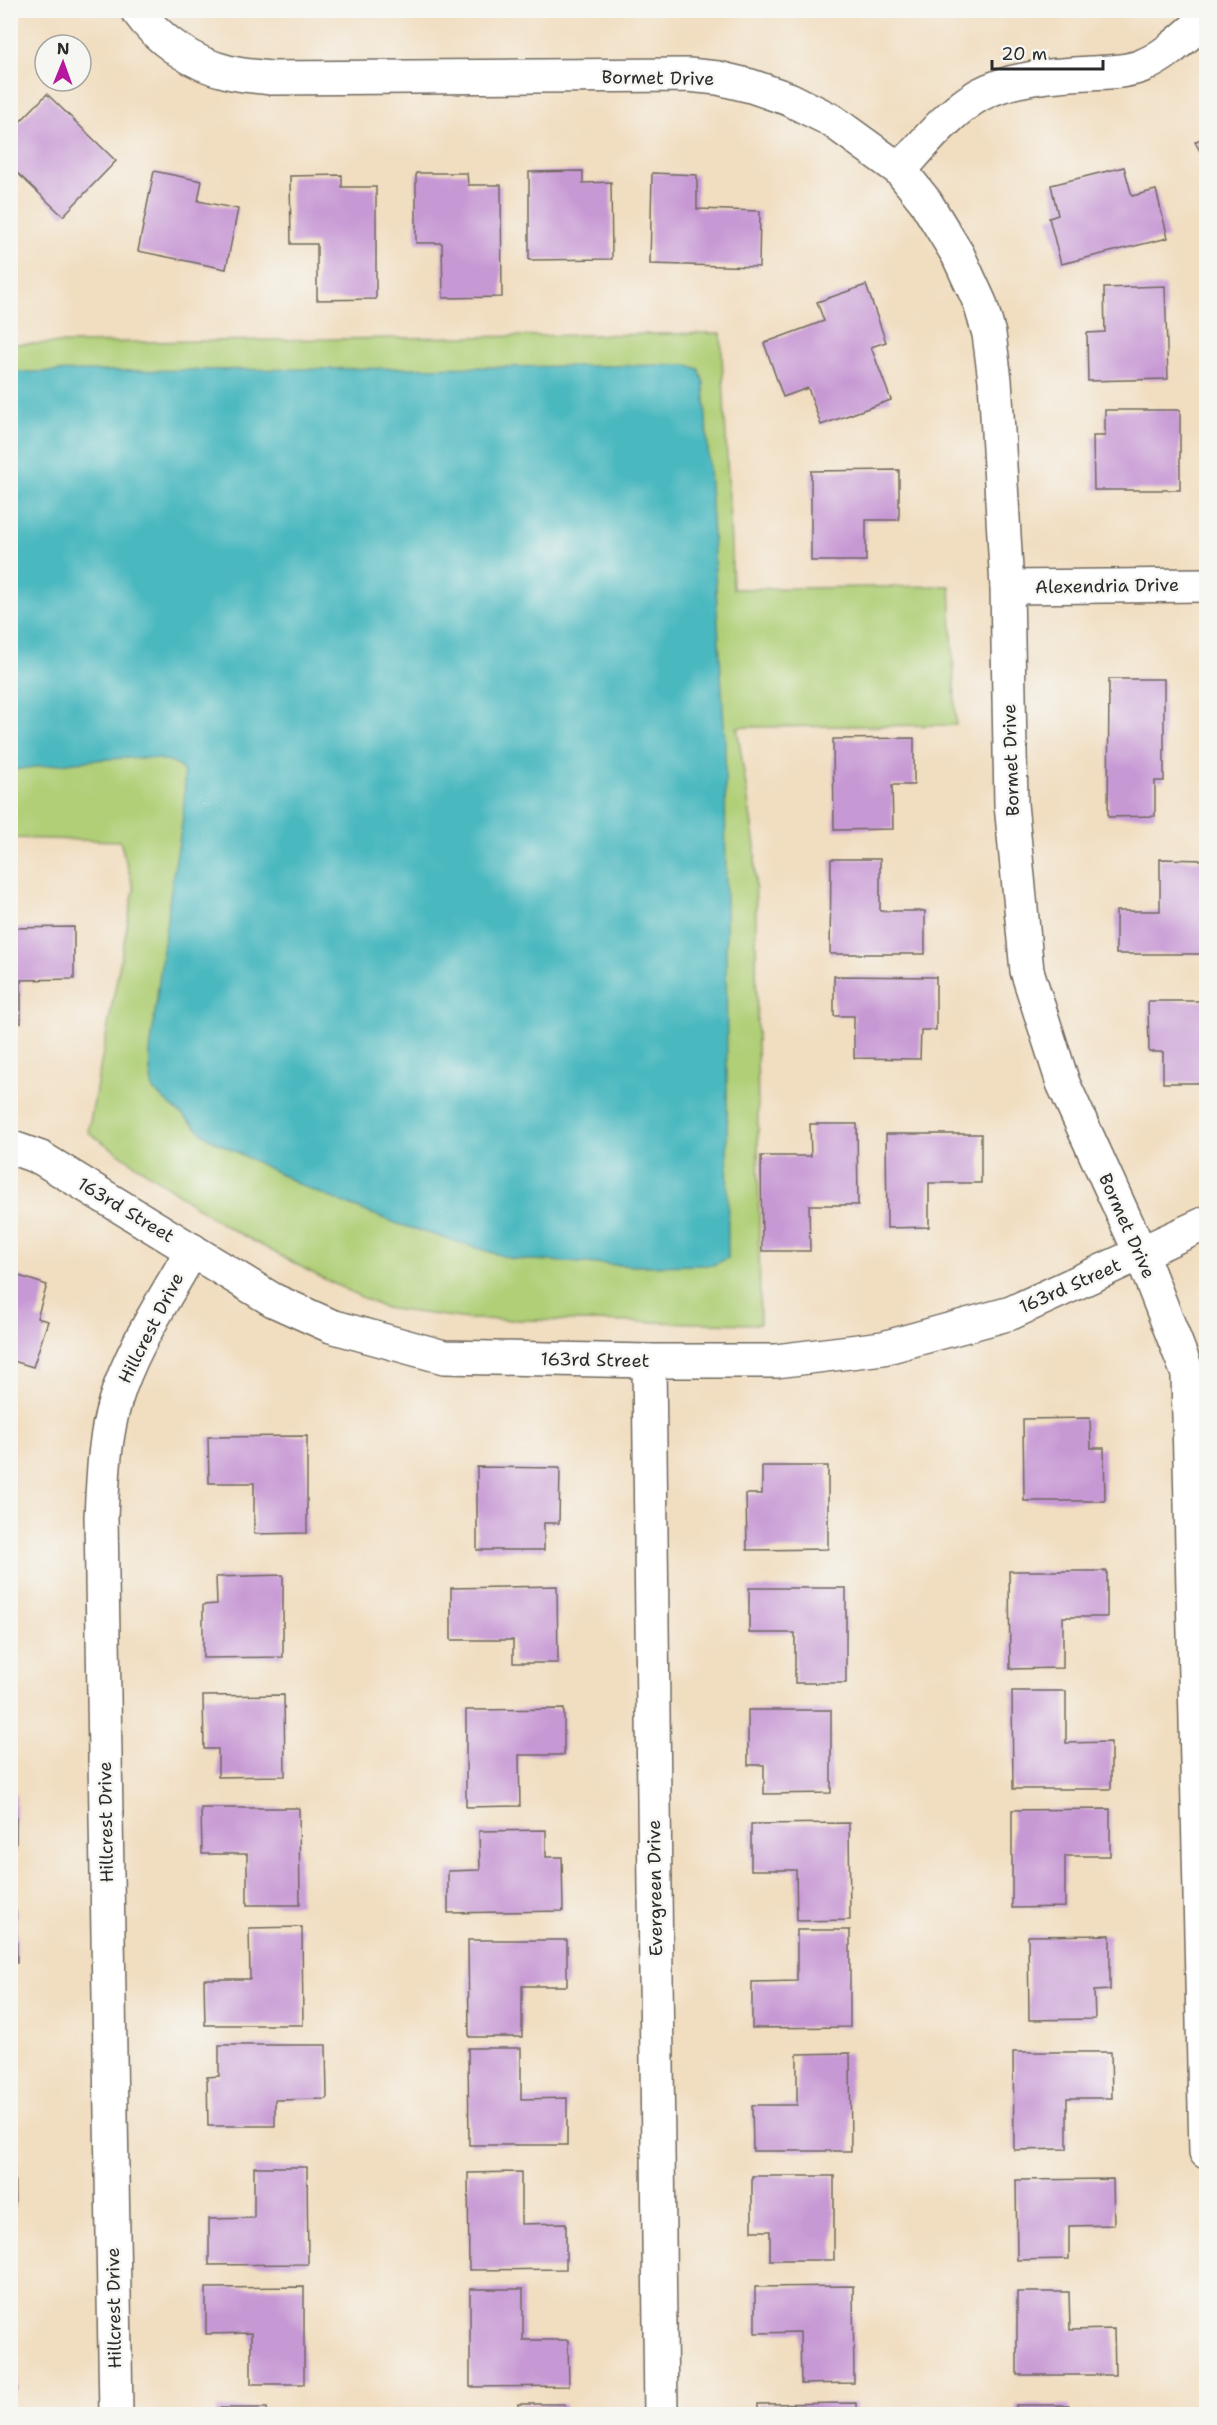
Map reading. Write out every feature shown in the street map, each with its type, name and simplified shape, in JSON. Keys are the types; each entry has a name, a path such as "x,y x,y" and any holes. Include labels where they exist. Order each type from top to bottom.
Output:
{"street":[{"name":"Bormet Drive","path":"137,10 166,41 196,61 228,72 270,78 688,75 718,78 751,86 789,99 831,120 900,170 925,201 958,255 980,303 988,334 995,380 1007,587 1011,804 1027,971 1063,1083 1141,1254 1188,1374 1206,2152"},
{"path":"900,170 946,120 980,95 1014,82 1049,76 1113,72 1145,65 1175,45 1206,19"},
{"name":"Alexendria Drive","path":"1007,587 1206,585"},
{"name":"163rd Street","path":"10,1147 40,1158 273,1300 331,1326 444,1357 776,1361 883,1348 1011,1312 1206,1224"},
{"name":"Hillcrest Drive","path":"116,2415 102,1496 105,1453 114,1404 126,1372 192,1250"},
{"name":"Evergreen Drive","path":"649,1361 661,2415"}],"green space":[{"path":"721,333 733,589 950,586 956,725 737,727 755,846 760,1324 468,1319 384,1308 320,1277 222,1224 88,1132 134,889 120,841 11,838 11,344"}],"water":[{"path":"688,365 699,369 704,383 725,742 728,1258 713,1265 635,1266 513,1259 398,1224 311,1190 209,1138 153,1090 150,1052 183,814 184,772 174,763 142,758 95,760 11,770 11,372"}],"building":[{"path":"47,94 116,161 63,216 10,166 10,132"},
{"path":"1206,135 1206,162 1195,142"},
{"path":"1124,167 1132,196 1156,190 1168,238 1061,264 1049,218 1058,215 1051,185"},
{"path":"154,171 202,181 198,201 238,209 226,269 138,251"},
{"path":"583,171 583,183 611,182 612,259 529,260 529,172"},
{"path":"416,173 467,173 468,185 501,185 502,297 443,298 442,243 416,243"},
{"path":"652,173 697,175 697,209 760,211 759,267 650,264"},
{"path":"342,175 342,187 376,187 376,299 317,300 317,244 291,244 290,176"},
{"path":"866,285 886,342 871,347 891,400 821,425 808,388 783,397 764,343 824,321 817,302"},
{"path":"1165,286 1168,379 1088,381 1087,333 1105,332 1104,288"},
{"path":"1105,410 1180,410 1180,490 1094,490 1093,436 1105,436"},
{"path":"899,470 899,520 866,520 866,561 811,561 811,471"},
{"path":"1109,679 1164,679 1164,781 1155,781 1155,816 1108,817"},
{"path":"914,738 914,785 892,785 893,829 834,830 833,739"},
{"path":"831,859 880,859 880,911 925,911 925,954 830,954"},
{"path":"1160,859 1206,860 1206,954 1116,954 1116,911 1160,911"},
{"path":"74,927 74,979 21,980 21,1023 10,1023 10,928"},
{"path":"834,976 936,977 936,1030 921,1030 920,1059 854,1058 854,1016 834,1016"},
{"path":"1148,1001 1206,1001 1206,1083 1163,1083 1163,1052 1149,1052"},
{"path":"810,1124 857,1124 858,1205 809,1205 810,1251 762,1251 761,1156 811,1156"},
{"path":"886,1134 981,1134 981,1183 929,1183 929,1227 887,1228"},
{"path":"10,1273 47,1285 37,1318 48,1321 33,1367 10,1360"},
{"path":"1090,1418 1091,1448 1104,1448 1105,1501 1024,1501 1023,1419"},
{"path":"307,1436 307,1533 254,1534 254,1483 209,1483 208,1437"},
{"path":"10,1443 13,1443 13,1491 10,1491"},
{"path":"762,1466 828,1466 828,1549 747,1550 746,1494 762,1494"},
{"path":"477,1467 560,1468 559,1523 544,1523 544,1550 477,1550"},
{"path":"1009,1571 1107,1571 1107,1617 1063,1617 1063,1668 1010,1669"},
{"path":"283,1575 283,1657 203,1658 203,1605 217,1604 216,1577"},
{"path":"557,1586 558,1663 513,1663 513,1640 451,1640 451,1588"},
{"path":"749,1588 846,1588 846,1683 795,1683 795,1633 749,1633"},
{"path":"1012,1691 1066,1691 1066,1743 1111,1742 1111,1789 1013,1789"},
{"path":"284,1695 285,1776 218,1777 218,1749 204,1749 203,1696"},
{"path":"564,1709 564,1755 519,1755 520,1806 466,1807 466,1710"},
{"path":"748,1710 831,1710 831,1793 764,1794 764,1765 748,1765"},
{"path":"10,1793 16,1793 16,1846 10,1846"},
{"path":"201,1808 299,1808 300,1905 247,1905 247,1854 202,1854"},
{"path":"1110,1809 1110,1856 1065,1856 1065,1907 1012,1908 1012,1810"},
{"path":"849,1823 850,1920 797,1921 796,1870 751,1870 751,1824"},
{"path":"546,1830 546,1857 562,1857 563,1911 448,1913 448,1871 480,1870 479,1831"},
{"path":"10,1910 16,1910 17,1963 10,1963"},
{"path":"302,1927 303,2025 205,2025 204,1979 250,1979 249,1928"},
{"path":"797,1930 850,1930 850,2027 752,2028 752,1982 797,1981"},
{"path":"1110,1935 1110,1990 1094,1991 1095,2019 1029,2020 1028,1936"},
{"path":"468,1940 567,1940 567,1986 522,1986 522,2037 469,2037"},
{"path":"10,2044 13,2044 13,2087 10,2087"},
{"path":"219,2045 326,2045 327,2099 275,2100 275,2126 208,2126 207,2077 219,2076"},
{"path":"468,2048 521,2048 521,2099 567,2098 567,2145 469,2145"},
{"path":"1013,2052 1111,2052 1112,2098 1067,2098 1067,2149 1014,2150"},
{"path":"850,2053 851,2151 753,2151 752,2105 797,2105 797,2054"},
{"path":"10,2146 14,2146 15,2207 10,2207"},
{"path":"254,2167 307,2167 308,2264 209,2265 209,2219 254,2218"},
{"path":"521,2172 521,2224 566,2223 566,2269 469,2270 468,2173"},
{"path":"752,2176 834,2176 834,2260 770,2260 770,2231 752,2231"},
{"path":"1113,2179 1114,2225 1069,2226 1069,2259 1017,2260 1016,2180"},
{"path":"10,2282 14,2282 15,2324 10,2324"},
{"path":"853,2286 854,2383 801,2384 800,2332 755,2333 755,2287"},
{"path":"304,2287 304,2384 251,2384 251,2333 206,2334 206,2288"},
{"path":"470,2289 523,2289 523,2340 568,2340 569,2386 470,2387"},
{"path":"1017,2292 1069,2292 1070,2330 1114,2329 1115,2375 1017,2375"},
{"path":"10,2349 17,2349 17,2391 10,2391"},
{"path":"856,2403 856,2414 758,2414 758,2404"},
{"path":"518,2404 565,2404 565,2414 518,2414"},
{"path":"1016,2405 1069,2405 1069,2414 1016,2414"},
{"path":"217,2408 267,2408 267,2414 217,2414"}]}
